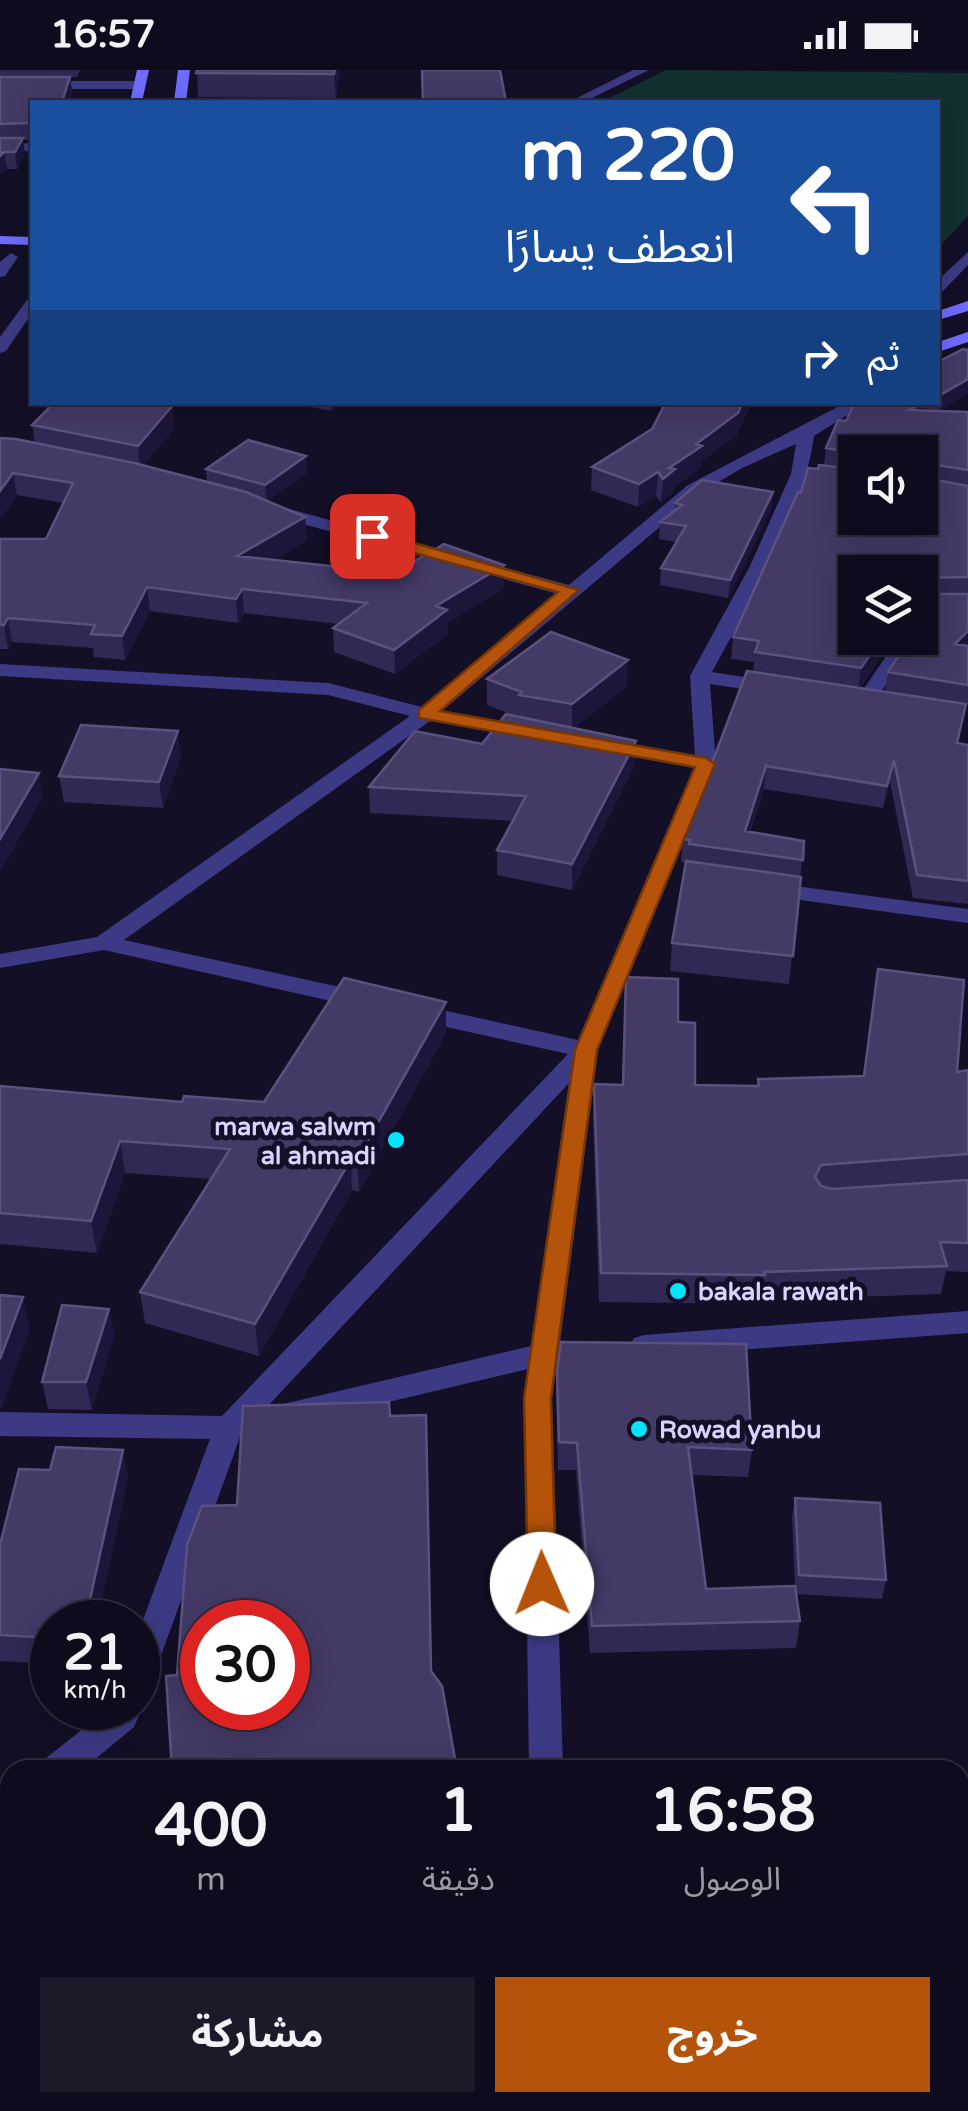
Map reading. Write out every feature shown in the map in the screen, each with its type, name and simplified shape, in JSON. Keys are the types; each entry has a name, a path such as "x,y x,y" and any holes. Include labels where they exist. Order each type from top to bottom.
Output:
{"main road":[{"path":"136,100 143,70"},
{"path":"180,100 184,70"},
{"path":"0,240 30,239"},
{"path":"6,257 30,240"},
{"path":"940,315 968,306"},
{"path":"940,347 968,338"}],"street":[{"path":"580,100 644,70"},
{"path":"0,85 140,85"},
{"path":"0,148 30,147"},
{"path":"940,286 968,256"},
{"path":"0,273 6,257"},
{"path":"0,348 30,306"},
{"path":"104,943 426,714 694,488 736,464 864,406"},
{"path":"546,1760 538,1398 586,1050 666,875 706,764 700,676 809,476 806,434"},
{"path":"248,504 570,590"},
{"path":"865,702 895,655"},
{"path":"0,670 328,689 426,714 706,764"},
{"path":"700,676 792,690"},
{"path":"750,886 964,922"},
{"path":"0,961 104,943 586,1050"},
{"path":"160,1617 230,1428 586,1050"},
{"path":"620,1348 968,1322"},
{"path":"0,1424 230,1428 542,1353 581,1350"},
{"path":"68,1760 106,1730"}],"green space":[{"path":"666,70 968,73 968,216 940,246 940,100 605,100"}],"building":[{"path":"335,70 334,74 196,73"},
{"path":"422,70 500,70 506,100 423,100"},
{"path":"0,77 70,77 63,100 30,100 30,123 0,124"},
{"path":"0,138 23,138 15,152 0,156"},
{"path":"968,350 968,379 940,394 940,361"},
{"path":"50,405 173,405 138,446 32,425"},
{"path":"664,405 742,405 738,413 696,444 702,446 669,468 675,469 663,479 658,472 639,484 592,467 652,429"},
{"path":"854,405 917,405 909,410 968,412 968,470 938,465 938,435 838,435 838,450 826,448 838,420 846,421"},
{"path":"0,438 134,463 246,492 305,517 237,556 394,573 444,544 504,565 436,606 447,610 394,650 333,628 367,603 242,589 236,599 147,587 122,636 91,634 95,625 8,618 0,625 0,539 46,539 73,483 13,473 0,491"},
{"path":"248,440 306,456 265,485 206,469"},
{"path":"819,465 838,467 838,535 938,535 938,480 968,486 968,577 938,578 938,555 838,555 838,655 870,655 861,668 755,652 759,641 733,637 798,492 801,493 808,468 818,469"},
{"path":"702,480 773,492 730,580 661,568 686,526 660,522 682,505 675,503"},
{"path":"938,594 968,594 968,631 955,644 968,646 968,685 888,672 899,655 938,655"},
{"path":"551,632 628,660 572,704 519,695 522,692 487,679"},
{"path":"747,671 966,704 957,743 968,745 968,881 917,875 894,760 887,786 766,766 745,831 804,841 803,860 689,844 690,840 683,839"},
{"path":"506,714 636,741 572,864 497,850 526,796 369,787 415,731 482,744"},
{"path":"81,725 178,731 159,782 59,776"},
{"path":"0,769 39,773 0,839"},
{"path":"686,861 801,877 793,956 672,943"},
{"path":"878,969 964,980 957,1072 968,1070 968,1154 821,1165 815,1177 821,1186 832,1189 968,1180 968,1243 940,1242 947,1266 764,1272 765,1275 601,1273 594,1088 595,1084 623,1085 626,977 678,979 678,1022 695,1023 695,1085 759,1086 758,1079 864,1076"},
{"path":"344,978 446,1002 357,1160 351,1159 255,1324 140,1292 230,1149 120,1141 91,1221 0,1213 0,1086 182,1102 184,1096 264,1102"},
{"path":"0,1295 23,1297 0,1359"},
{"path":"62,1305 109,1309 86,1382 42,1382"},
{"path":"561,1342 746,1344 752,1450 688,1447 706,1589 795,1586 800,1621 592,1626 577,1443 559,1442 557,1371"},
{"path":"389,1402 390,1416 426,1415 431,1671 442,1686 455,1760 171,1760 166,1676 177,1675 180,1636 180,1730 310,1730 310,1600 183,1600 187,1545 202,1506 237,1505 243,1406"},
{"path":"56,1447 123,1450 90,1600 30,1600 30,1637 0,1635 0,1545 19,1469 50,1470"},
{"path":"795,1498 880,1503 886,1580 799,1575"}],"place":[{"name":"marwa salwm al ahmadi","path":"396,1140"},
{"name":"bakala rawath","path":"678,1291"},
{"name":"Rowad yanbu","path":"639,1429"}],"route":[{"path":"372,536 570,590 426,714 706,764 649,892 586,1050 538,1398 542,1584"}]}
